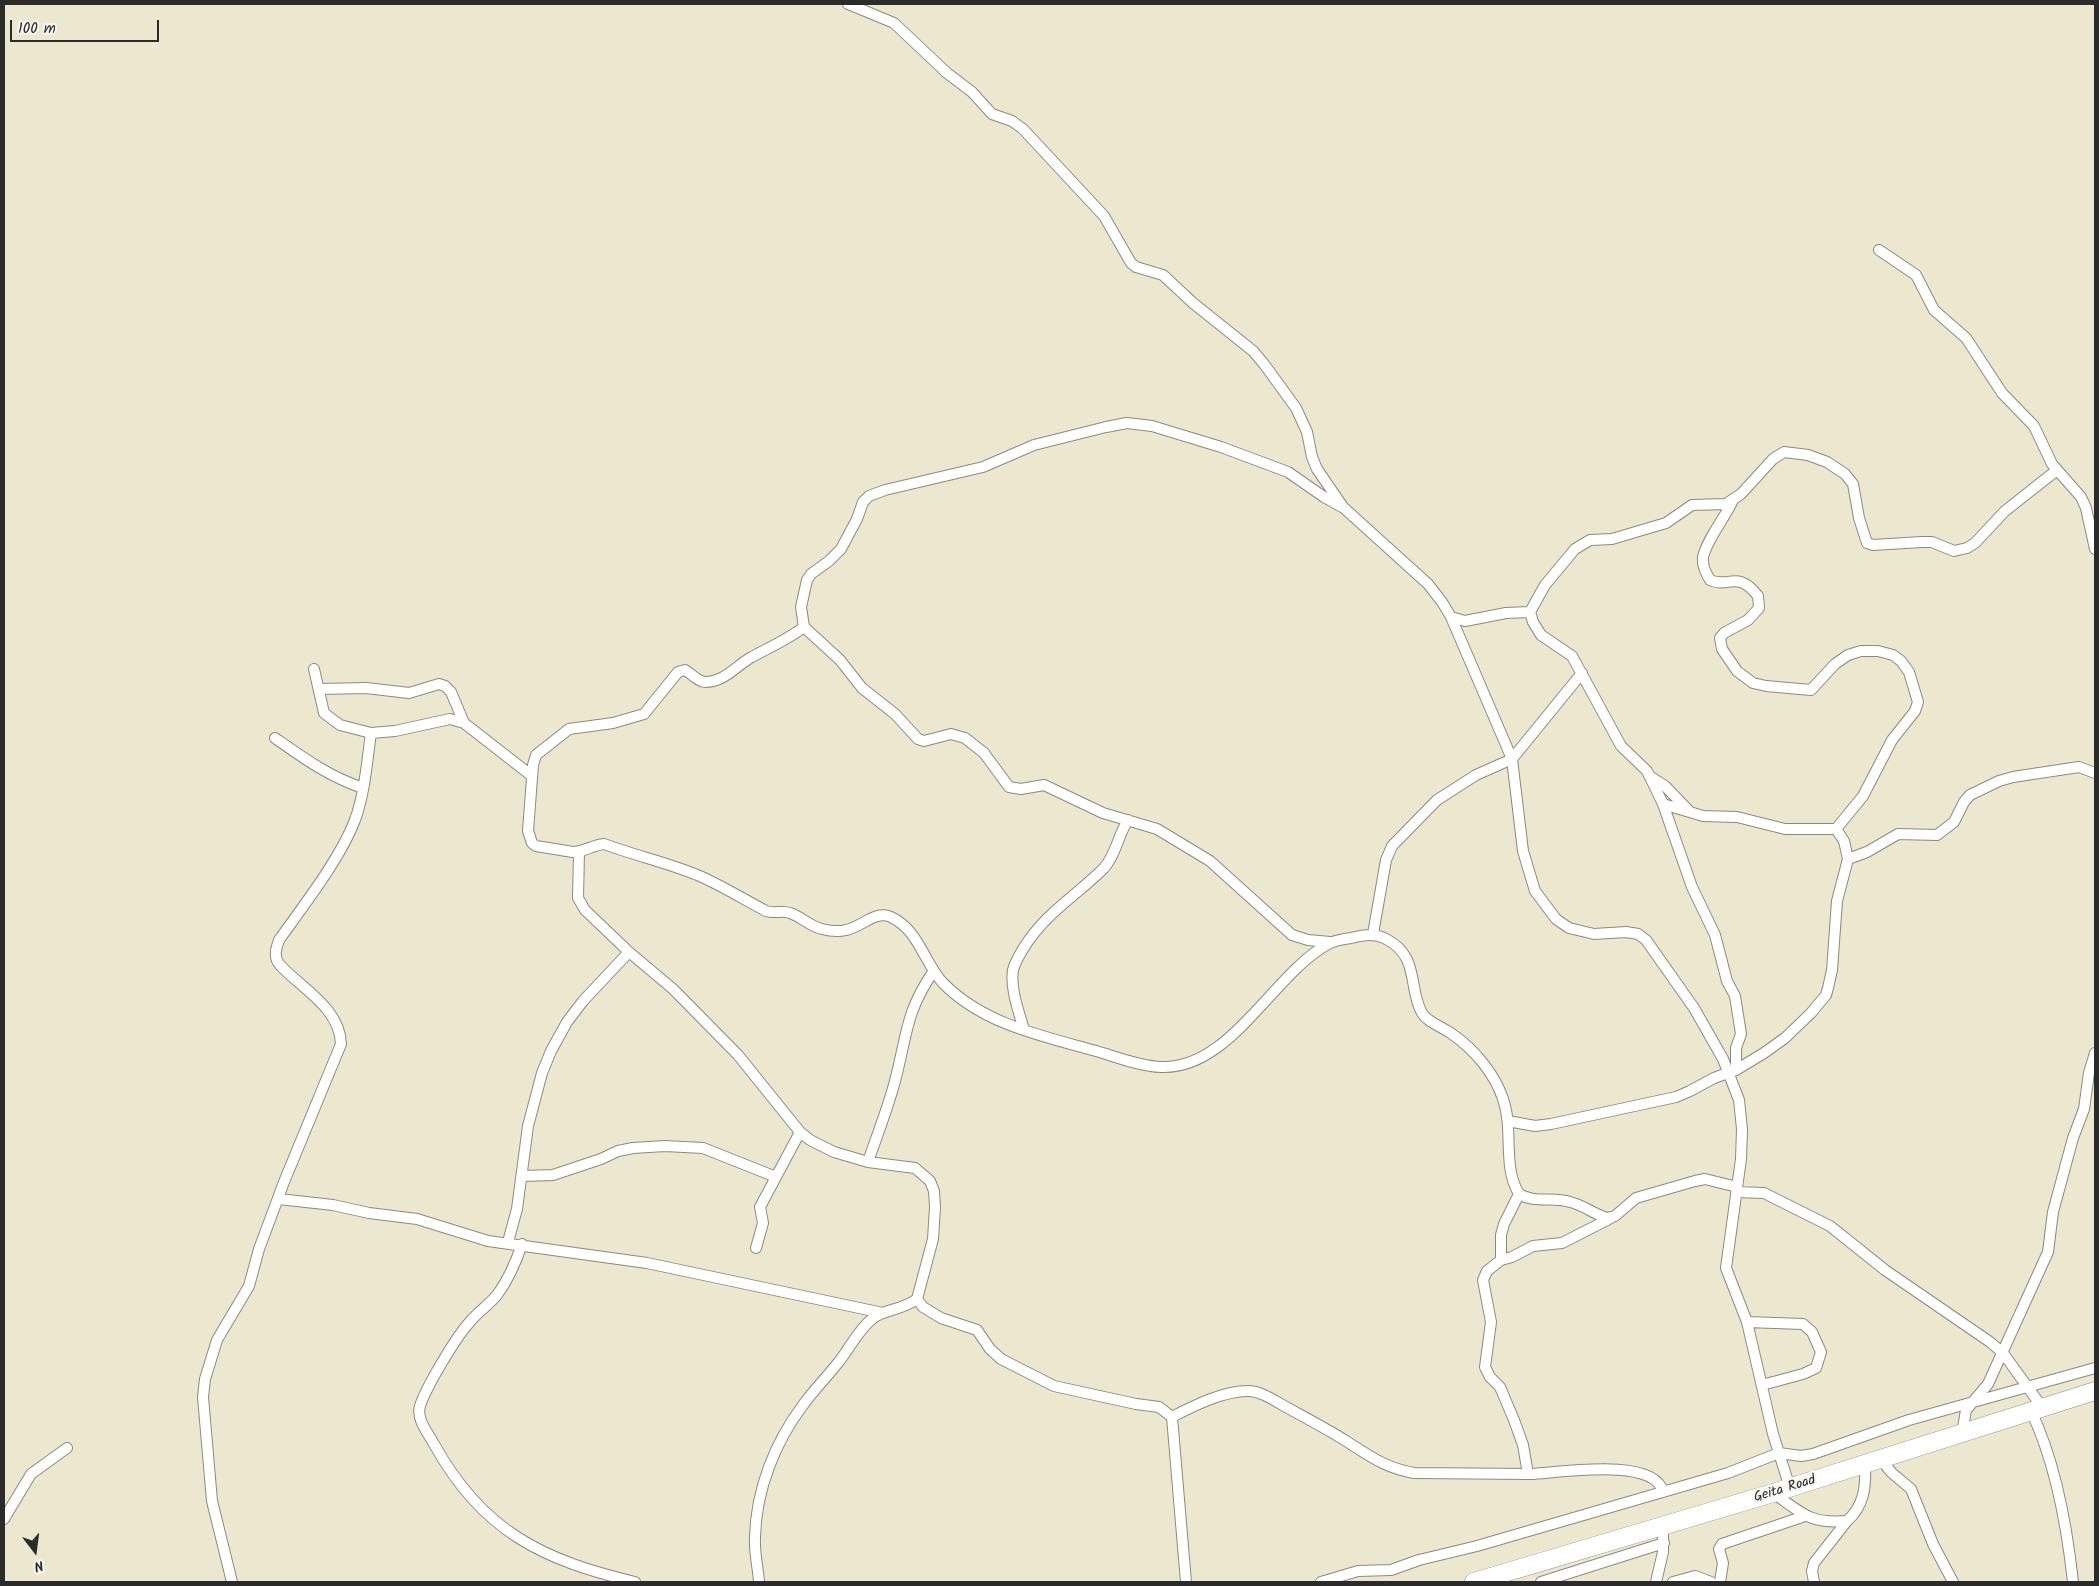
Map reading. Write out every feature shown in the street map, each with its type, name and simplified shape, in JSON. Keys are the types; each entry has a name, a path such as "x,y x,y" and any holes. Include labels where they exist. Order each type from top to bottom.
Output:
{"highway":[{"name":"Geita Road","path":"1474,1582 1664,1535 1790,1488 2095,1391"}],"street":[{"path":"848,4 894,23 947,73 972,92 992,114 1012,121 1023,129 1104,216 1131,263 1136,267 1163,275 1193,303 1253,351 1296,408 1307,432 1312,457 1317,469 1344,508"},
{"path":"1878,250 1916,276 1934,310 1966,338 2002,393 2034,426 2056,470 2081,497 2086,508 2095,549"},
{"path":"1611,1218 1603,1217 1571,1202 1562,1200 1534,1200 1519,1194 1510,1176 1508,1121 1504,1101 1495,1079 1458,1038 1427,1019 1418,1004 1414,977 1401,951 1390,941 1373,934 1330,942 1292,936 1210,861 1157,829 1103,813 1044,785 1022,789 1009,787 984,753 965,738 951,734 924,741 918,739 895,714 862,688 840,660 804,627 801,608 807,580 811,574 829,561 841,549 864,502 869,496 893,488 983,467 1034,445 1106,427 1127,423 1152,426 1221,447 1288,472 1344,508 1428,584 1442,602 1451,618 1512,759 1523,851 1535,891 1545,907 1556,919 1570,928 1594,934 1626,932 1638,934 1646,940 1694,1008 1733,1071 1742,1112 1741,1159 1726,1268 1747,1322 1779,1453 1790,1488"},
{"path":"1836,829 1863,796 1892,740 1915,711 1918,702 1915,689 1901,661 1893,655 1878,651 1861,651 1848,655 1835,664 1816,687 1805,691 1754,683 1737,671 1722,649 1720,638 1724,633 1748,620 1759,608 1758,596 1747,584 1741,582 1710,580 1703,565 1703,557 1733,500 1773,459 1784,452 1808,455 1833,466 1845,474 1853,484 1859,518 1867,543 1932,542 1954,551 1961,551 1975,543 2005,510 2056,470"},
{"path":"1691,812 1664,786 1650,776 1621,746 1572,656 1541,635 1533,622 1530,612 1545,585 1563,561 1575,549 1590,540 1612,539 1659,526 1672,520 1692,505 1720,505 1733,500"},
{"path":"1451,618 1465,621 1506,613 1530,612"},
{"path":"804,627 785,641 753,656 725,676 716,680 701,681 685,670 678,672 672,677 650,708 639,717 563,732 536,755 532,776 528,831 532,843 558,850 579,852 594,845 604,844 701,877 768,912 788,912 811,926 820,929 846,930 876,916 884,915 891,918 915,937 933,972 968,1005 1024,1030 1127,1060 1159,1067 1185,1062 1221,1046 1300,965 1330,942"},
{"path":"314,669 324,713 331,720 355,730 371,733 395,731 450,719 464,723 532,776"},
{"path":"1373,934 1386,860 1392,846 1437,800 1468,780 1512,759 1582,673"},
{"path":"318,688 366,688 409,693 439,684 451,692 464,723"},
{"path":"232,1582 212,1501 203,1397 205,1379 217,1340 249,1286 259,1249 284,1182 341,1044 341,1038 334,1020 326,1008 276,961 275,953 280,940 331,862 355,820 363,788 371,733"},
{"path":"275,738 320,770 363,788"},
{"path":"1848,859 1867,852 1898,834 1937,836 1954,822 1964,802 1970,795 1999,781 2080,767 2095,772"},
{"path":"1650,776 1664,804 1692,887 1715,935 1727,981 1735,996 1741,1034 1736,1048 1733,1071"},
{"path":"1664,804 1712,817 1737,817 1785,829 1836,829"},
{"path":"1024,1030 1013,985 1013,970 1016,961 1038,929 1057,907 1104,867 1111,858 1120,831 1128,820"},
{"path":"1508,1121 1535,1126 1551,1124 1676,1097 1714,1078 1733,1071 1785,1038 1826,995 1832,970 1837,901 1848,859 1844,841 1836,829"},
{"path":"279,1199 333,1205 369,1213 417,1218 488,1241 508,1242 647,1263 883,1312 902,1309 917,1300 933,1239 934,1191 930,1181 915,1168 868,1162 834,1152 810,1140 800,1132 738,1055 672,989 629,952 586,910 578,898 579,852"},
{"path":"508,1242 522,1176 528,1126 542,1074 551,1051 567,1022 583,1001 629,952"},
{"path":"868,1162 895,1083 908,1017 933,972"},
{"path":"1962,1434 1964,1419 1970,1404 1983,1392 2003,1353 2048,1252 2053,1212 2073,1138 2084,1109 2089,1073 2095,1053"},
{"path":"756,1248 763,1228 760,1207 800,1132"},
{"path":"522,1176 553,1175 601,1160 618,1151 665,1146 703,1148 776,1177"},
{"path":"1528,1474 1523,1445 1514,1420 1500,1387 1490,1377 1485,1367 1491,1322 1483,1280 1487,1271 1501,1260 1512,1257 1533,1246 1562,1243 1611,1218 1636,1198 1705,1180 1736,1190 1764,1193 1830,1226 1885,1270 1973,1330 2003,1353 2026,1386 2036,1409 2062,1509 2073,1582"},
{"path":"1501,1260 1502,1229 1519,1194"},
{"path":"522,1244 512,1271 497,1294 459,1336 420,1405 421,1420 457,1482 491,1517 524,1543 584,1570 635,1582"},
{"path":"917,1300 923,1307 941,1318 977,1330 990,1349 1001,1358 1054,1386 1136,1404 1159,1407 1172,1417 1186,1582"},
{"path":"759,1582 754,1535 760,1499 769,1468 801,1408 836,1366 865,1325 883,1312"},
{"path":"1747,1322 1803,1324 1812,1332 1821,1352 1816,1368 1803,1374 1762,1385"},
{"path":"1321,1582 1358,1571 1391,1570 1742,1469 1779,1453 1801,1456 1813,1454 1909,1420 2095,1368"},
{"path":"1172,1417 1219,1398 1250,1391 1282,1405 1347,1441 1380,1464 1398,1471 1414,1473 1528,1474 1602,1469 1634,1472 1658,1481 1663,1492"},
{"path":"4,1519 31,1474 67,1448"},
{"path":"1814,1582 1812,1571 1814,1563 1847,1521 1854,1515 1863,1496 1873,1462 1892,1473 1911,1489 1933,1544 1953,1582"},
{"path":"1773,1494 1804,1516 1825,1521 1847,1521"},
{"path":"1720,1582 1724,1564 1720,1546 1737,1537 1752,1535 1804,1516"},
{"path":"1541,1582 1664,1535"},
{"path":"1656,1582 1664,1535"},
{"path":"1673,1582 1695,1576 1711,1582"}]}
